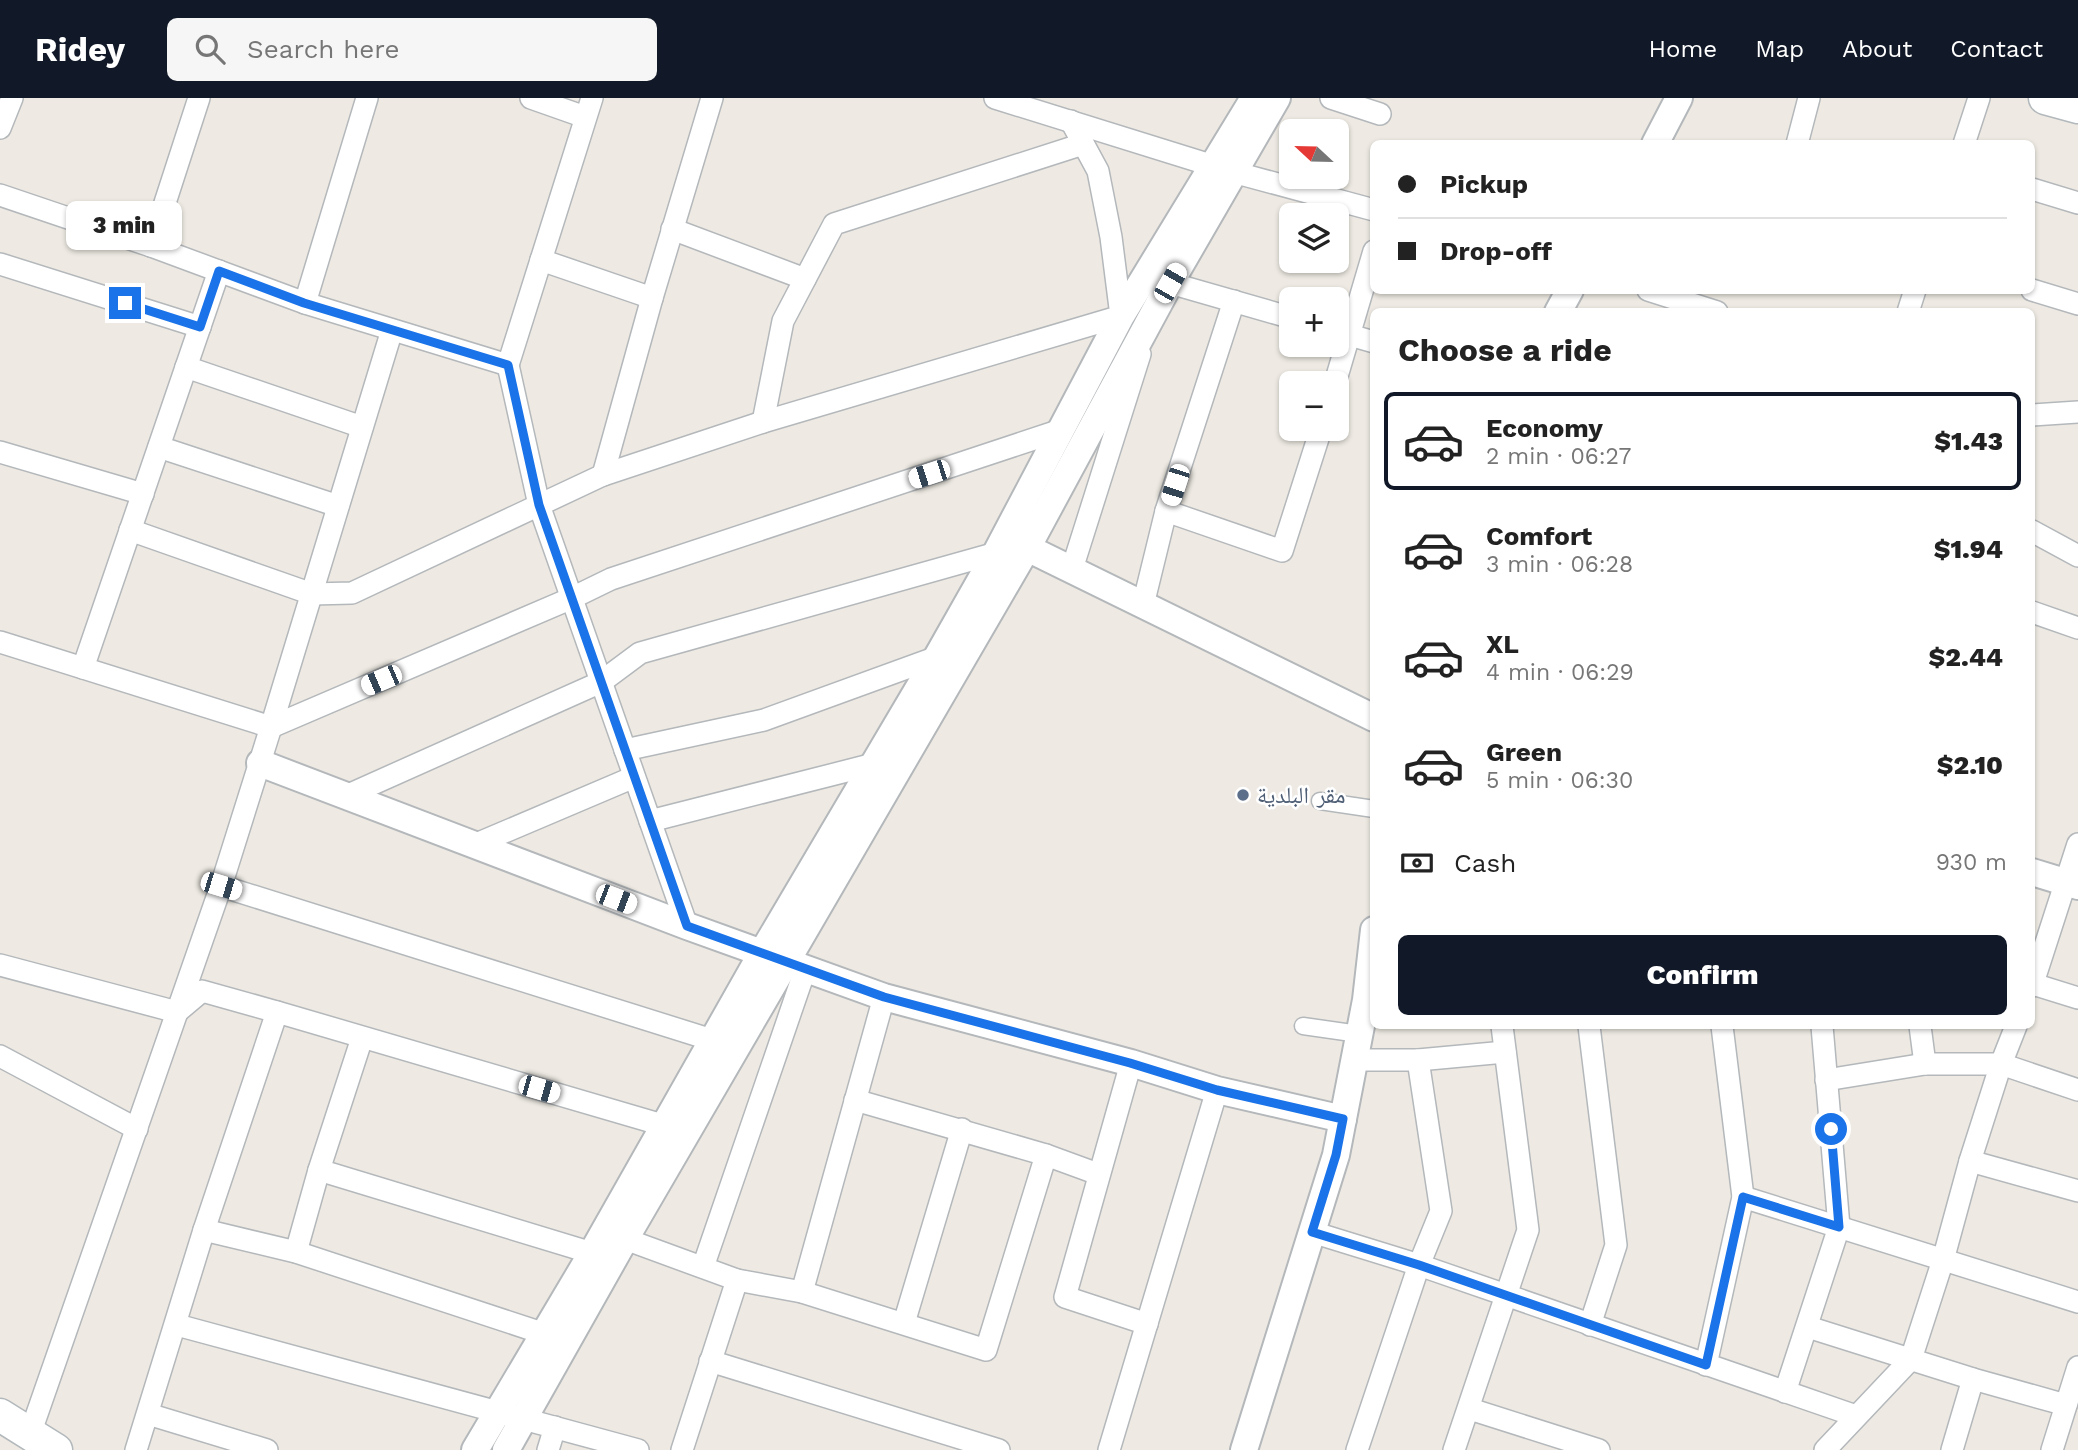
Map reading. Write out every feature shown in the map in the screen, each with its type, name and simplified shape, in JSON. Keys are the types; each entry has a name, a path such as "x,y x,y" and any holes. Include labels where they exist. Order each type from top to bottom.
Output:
{"main road":[{"path":"2045,98 2078,107"},
{"path":"0,1415 43,1442"}],"street":[{"path":"0,128 12,98"},
{"path":"151,246 200,98"},
{"path":"304,303 367,98"},
{"path":"531,98 588,108 508,365 539,505 687,926"},
{"path":"603,475 712,98"},
{"path":"995,98 1223,169 1370,209"},
{"path":"703,1268 784,962 873,764 937,657 1153,315 1254,98"},
{"path":"506,1450 784,962 1009,546 1061,430 1121,316 1223,169 1277,98"},
{"path":"1331,98 1380,114"},
{"path":"1657,140 1679,98"},
{"path":"1798,140 1809,98"},
{"path":"1965,140 1979,98"},
{"path":"1071,121 1098,172 1111,237 1121,316"},
{"path":"763,422 783,321 834,224 1083,144"},
{"path":"2035,190 2078,203"},
{"path":"0,195 151,246 304,303 508,365"},
{"path":"672,229 805,279"},
{"path":"541,260 652,298"},
{"path":"1349,320 1370,262"},
{"path":"0,264 200,327"},
{"path":"83,668 219,271"},
{"path":"1170,283 1279,314"},
{"path":"2035,291 2078,304"},
{"path":"1661,294 1704,308"},
{"path":"1143,605 1166,511 1234,301"},
{"path":"1072,569 1153,315"},
{"path":"130,530 312,594 352,593 603,475 763,422 1121,316"},
{"path":"43,1442 137,1129 260,764 392,330"},
{"path":"1349,335 1370,341"},
{"path":"186,367 362,427"},
{"path":"2035,415 2078,412"},
{"path":"0,642 271,727 611,579 1061,430"},
{"path":"1166,511 1282,551 1317,441"},
{"path":"159,447 338,506"},
{"path":"0,452 143,494"},
{"path":"2035,533 2078,556"},
{"path":"346,796 601,682 640,653 1009,546 1072,569 1370,716"},
{"path":"2035,613 2078,628"},
{"path":"625,750 765,720 937,657"},
{"path":"260,764 687,926 884,997 1130,1063 1217,1090 1343,1119"},
{"path":"650,821 873,764"},
{"path":"474,845 634,777"},
{"path":"1320,801 1370,808"},
{"path":"2035,977 2072,884 2078,844"},
{"path":"2035,873 2072,884"},
{"path":"221,886 712,1040"},
{"path":"475,1450 593,1253 712,1040 784,962"},
{"path":"0,965 177,1012"},
{"path":"1244,1450 1336,1155 1366,1000 1370,965"},
{"path":"2035,986 2078,998"},
{"path":"177,1012 202,991 666,1126"},
{"path":"802,1292 884,997"},
{"path":"136,1450 177,1325 204,1230 277,1012"},
{"path":"1303,1026 1359,1034"},
{"path":"1454,1450 1528,1230 1502,1029"},
{"path":"1588,1029 1616,1245 1590,1325"},
{"path":"1706,1365 1743,1197 1721,1029"},
{"path":"1785,1392 1839,1227 1822,1029"},
{"path":"1920,1029 1926,1064"},
{"path":"1825,1450 1911,1359 1943,1260 1970,1161 2015,1029"},
{"path":"296,1252 319,1170 362,1038"},
{"path":"1354,1060 1418,1060 1506,1052"},
{"path":"0,1056 137,1129"},
{"path":"1357,1450 1419,1265 1441,1211 1418,1060"},
{"path":"1130,1063 1065,1297 1147,1324"},
{"path":"1826,1080 1926,1064 2001,1064 2078,1090"},
{"path":"1109,1450 1217,1090"},
{"path":"855,1100 962,1129 1098,1174"},
{"path":"904,1323 962,1129"},
{"path":"625,1239 737,1280 802,1292 986,1350 1046,1155"},
{"path":"1970,1161 2078,1191"},
{"path":"319,1170 593,1253"},
{"path":"1743,1197 2078,1302"},
{"path":"204,1230 296,1252 545,1334"},
{"path":"1312,1232 1419,1265 1856,1416"},
{"path":"682,1450 737,1280"},
{"path":"177,1325 638,1450"},
{"path":"1808,1327 2066,1405"},
{"path":"710,1361 999,1450"},
{"path":"2052,1450 2078,1367"},
{"path":"1952,1450 1973,1379"},
{"path":"1470,1409 1599,1450"},
{"path":"148,1414 267,1450"},
{"path":"548,1450 555,1427"}],"place":[{"name":"مقر البلدية","path":"1243,795"}],"route":[{"path":"125,303 200,327 219,271 304,303 508,365 539,505 687,926 884,997 1130,1063 1217,1090 1343,1119 1336,1155 1312,1232 1419,1265 1706,1365 1743,1197 1839,1227 1831,1129"}]}
